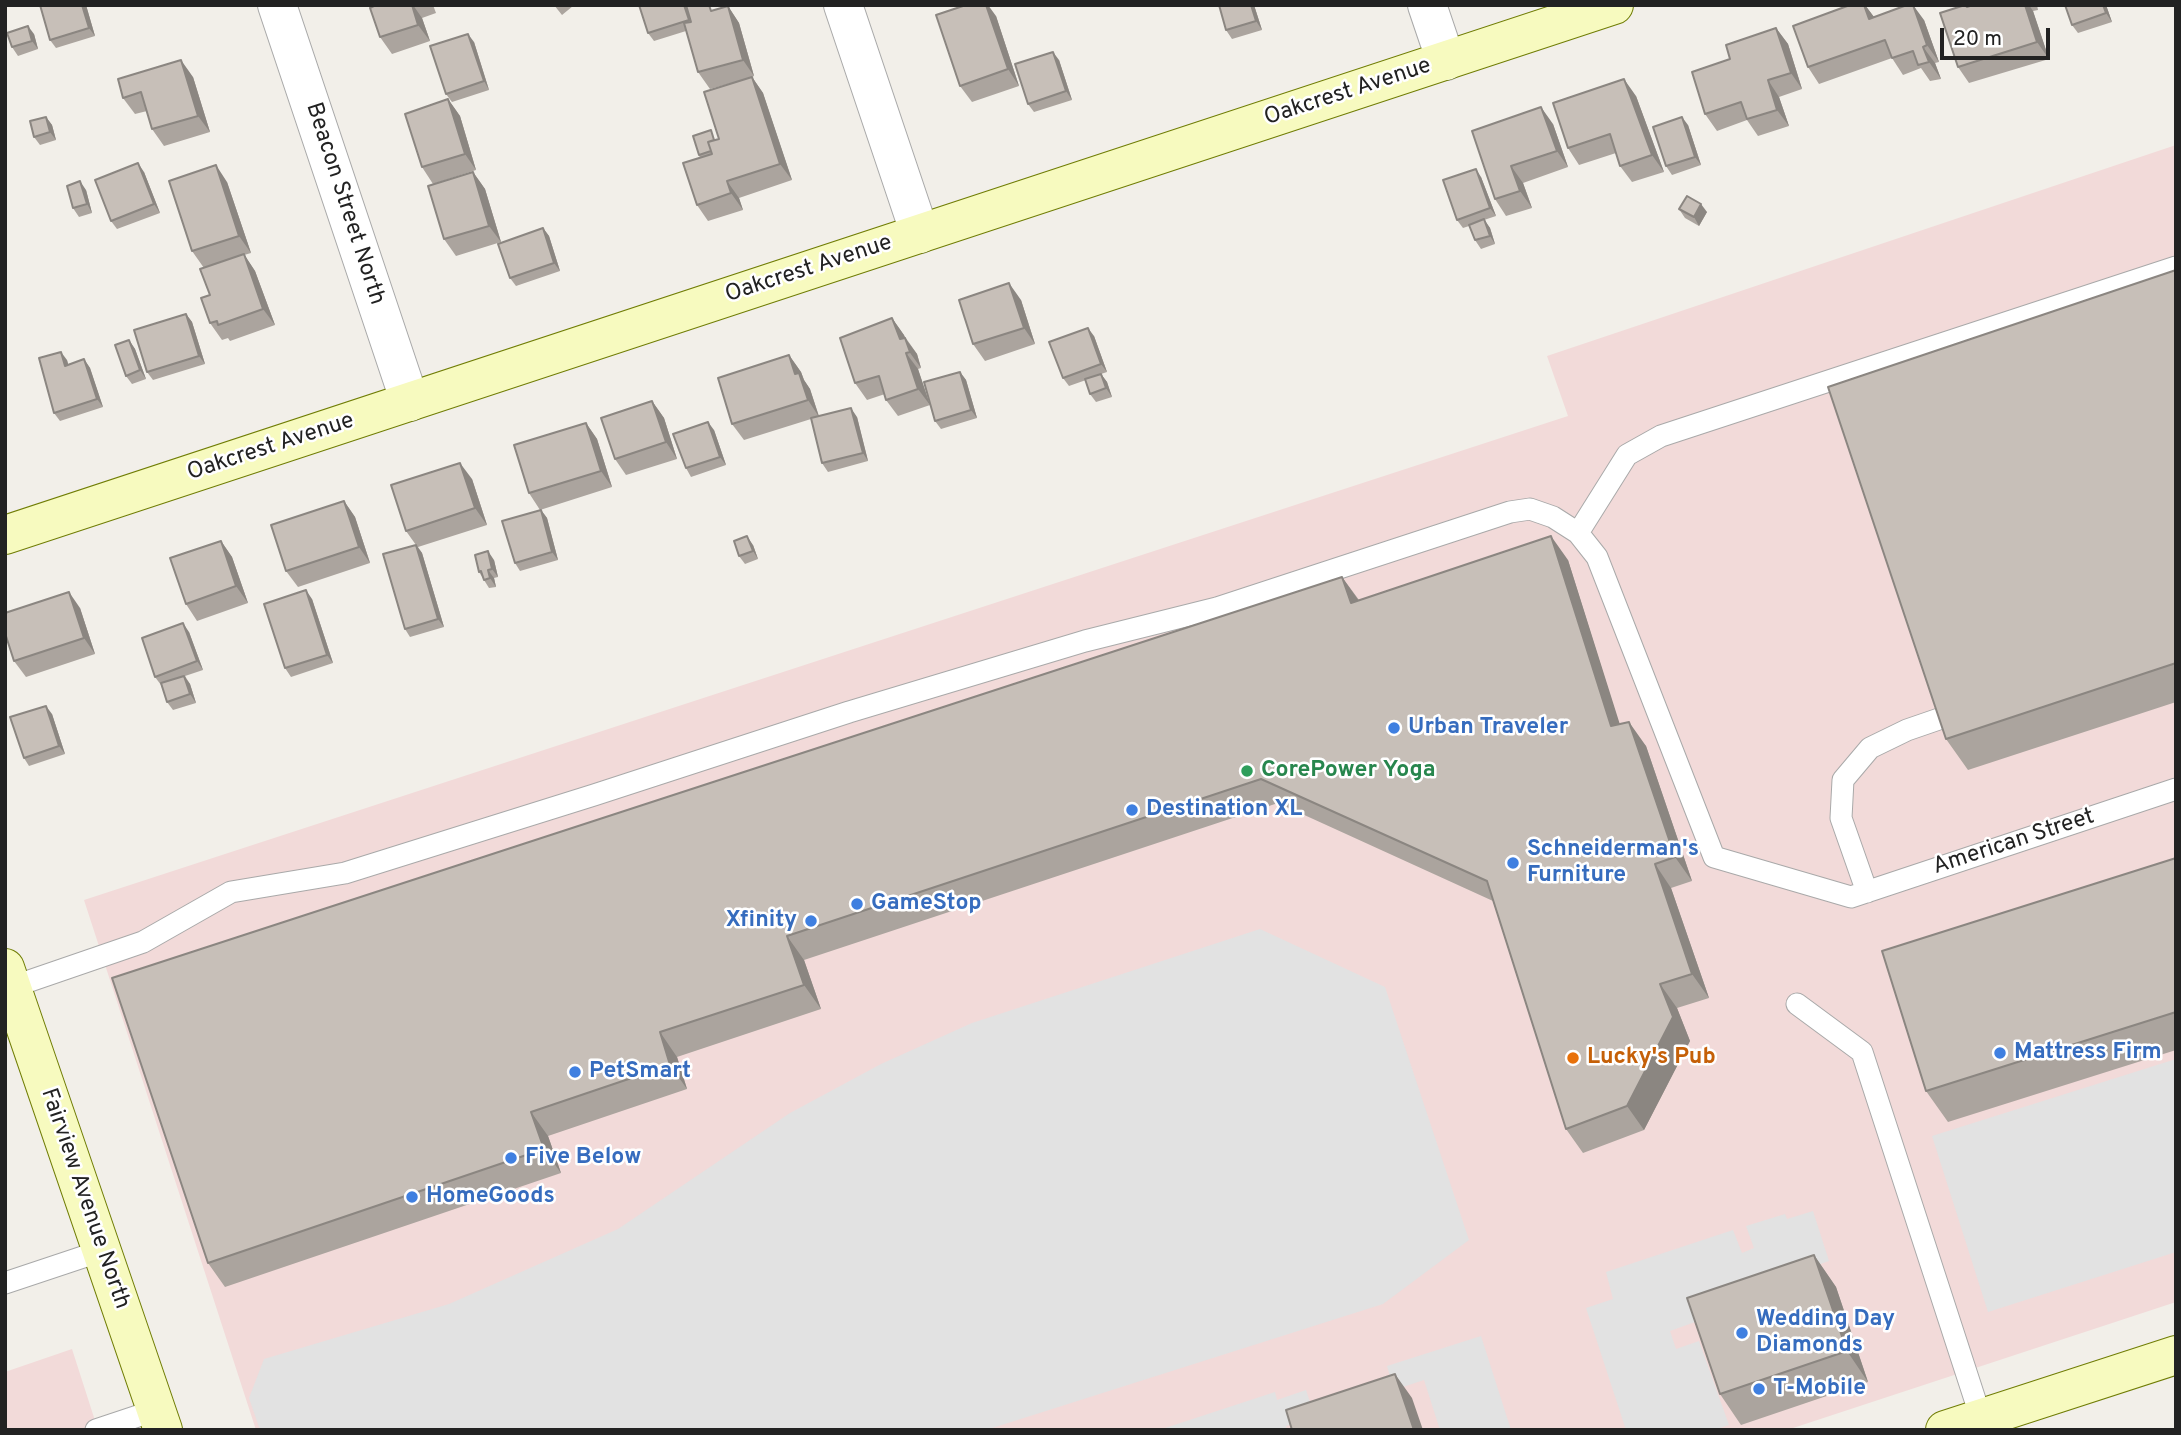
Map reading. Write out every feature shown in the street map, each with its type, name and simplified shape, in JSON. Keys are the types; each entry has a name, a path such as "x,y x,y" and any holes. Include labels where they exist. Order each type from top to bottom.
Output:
{"street":[{"name":"Beacon Street North","path":"277,5 410,402"},
{"path":"844,5 920,234"},
{"path":"1427,5 1446,61"},
{"name":"Oakcrest Avenue","path":"5,535 1614,5"},
{"name":"Fairview Avenue North","path":"9,977 160,1420"},
{"path":"1945,1430 2176,1355"}],"lane":[{"path":"1578,534 1627,455 1661,436 2176,267"},
{"path":"9,977 143,942 231,892 345,873 862,708 1085,641 1217,608 1510,512 1530,509 1553,517 1578,534 1597,558 1714,857 1859,894 1841,818 1843,780 1870,748 1907,730 1979,705"},
{"name":"American Street","path":"1859,894 2176,789"},
{"path":"1797,1004 1862,1052 1981,1418"},
{"path":"5,1283 101,1251"},
{"path":"96,1430 160,1420"}],"shaded area":[{"path":"2176,145 2176,1302 1787,1430 256,1430 84,900 1568,416 1547,356"},
{"path":"1260,929 1385,987 1469,1240 1383,1304 986,1430 260,1430 249,1398 264,1359 449,1304 618,1229 790,1113 881,1064 972,1023"},
{"path":"2176,1059 2176,1252 1988,1312 1932,1136"},
{"path":"1813,1211 1829,1261 1792,1274 1784,1290 1670,1331 1676,1349 1699,1341 1729,1425 1714,1430 1626,1430 1586,1308 1613,1299 1606,1272 1733,1230 1742,1253 1754,1248 1746,1226 1785,1214 1787,1219"},
{"path":"1481,1336 1511,1430 1440,1430 1424,1380 1394,1390 1387,1366"},
{"path":"72,1349 98,1430 5,1430 5,1372"},
{"path":"1306,1390 1315,1417 1286,1426 1287,1430 1159,1430 1275,1392 1277,1400"}],"building":[{"path":"40,5 82,5 89,28 50,40"},
{"path":"376,5 412,5 418,25 380,37 370,8"},
{"path":"639,5 684,5 689,20 648,33"},
{"path":"686,5 709,5 711,11 728,6 743,60 698,72 684,23 691,22"},
{"path":"966,5 986,5 1008,69 960,86 936,15"},
{"path":"1219,5 1251,5 1256,21 1226,30"},
{"path":"1850,5 1864,5 1869,19 1913,5 1927,45 1923,47 1929,62 1918,65 1913,51 1892,58 1885,40 1808,67 1793,26"},
{"path":"1965,5 2025,5 2037,42 1958,67 1940,13"},
{"path":"2065,5 2103,5 2106,13 2072,25"},
{"path":"28,26 32,41 12,47 7,33"},
{"path":"1776,28 1791,73 1768,80 1777,110 1747,119 1741,102 1705,114 1692,72 1730,59 1726,45"},
{"path":"468,34 484,81 446,94 430,46"},
{"path":"1053,52 1066,91 1028,104 1015,64"},
{"path":"181,60 198,116 152,129 141,92 123,98 118,79"},
{"path":"752,77 780,164 727,181 731,193 697,205 683,163 712,154 708,142 719,139 704,92"},
{"path":"1624,79 1652,155 1620,166 1610,134 1568,148 1553,103"},
{"path":"448,99 465,154 422,167 405,114"},
{"path":"1541,107 1557,151 1511,166 1520,191 1495,199 1472,131"},
{"path":"46,117 50,132 34,137 30,121"},
{"path":"1682,117 1695,157 1666,166 1653,127"},
{"path":"711,130 714,140 708,142 711,151 699,155 693,136"},
{"path":"138,163 154,204 111,221 95,180"},
{"path":"216,165 239,236 192,251 169,181"},
{"path":"1476,169 1490,208 1457,220 1443,180"},
{"path":"473,172 489,226 444,239 428,186"},
{"path":"80,181 87,204 73,208 67,186"},
{"path":"1687,196 1701,204 1694,217 1679,209"},
{"path":"1484,219 1490,236 1475,240 1469,225"},
{"path":"543,228 554,263 510,278 498,244"},
{"path":"244,254 263,309 218,325 217,321 210,323 201,298 210,295 200,269"},
{"path":"2176,270 2176,663 1946,739 1828,387"},
{"path":"1009,283 1024,328 973,344 959,300"},
{"path":"186,314 199,356 147,372 134,330"},
{"path":"892,318 900,339 905,338 910,352 906,353 918,389 886,400 879,376 855,383 840,338"},
{"path":"1088,328 1101,364 1063,378 1049,342"},
{"path":"129,340 140,370 126,376 115,345"},
{"path":"61,352 65,366 84,359 97,399 54,413 39,358"},
{"path":"789,355 795,374 799,373 808,400 732,424 718,378"},
{"path":"960,372 971,410 935,421 924,382"},
{"path":"1101,374 1106,388 1090,394 1085,379"},
{"path":"652,401 666,442 615,459 601,418"},
{"path":"851,408 863,453 822,463 811,418"},
{"path":"708,422 720,457 686,468 673,434"},
{"path":"586,423 601,471 529,493 514,445"},
{"path":"460,463 475,508 406,531 391,485"},
{"path":"344,501 359,547 286,571 271,525"},
{"path":"541,510 552,552 515,563 502,521"},
{"path":"747,536 753,551 739,556 734,541"},
{"path":"1551,536 1611,726 1629,722 1675,857 1655,864 1692,974 1660,984 1673,1017 1627,1106 1566,1129 1487,881 1261,779 787,936 804,985 660,1032 670,1065 531,1112 544,1149 208,1263 112,978 1342,577 1351,603"},
{"path":"221,541 236,586 186,604 170,558"},
{"path":"416,545 438,619 405,629 383,554"},
{"path":"488,551 492,569 488,570 490,578 484,580 475,555"},
{"path":"306,590 327,655 285,668 264,604"},
{"path":"69,592 84,638 14,661 5,633 5,613"},
{"path":"183,623 197,661 155,677 142,638"},
{"path":"184,676 190,694 167,702 161,683"},
{"path":"46,706 59,746 24,758 10,717"},
{"path":"2176,858 2176,1012 1926,1091 1882,951"},
{"path":"1814,1255 1847,1351 1720,1394 1687,1298"},
{"path":"1395,1374 1414,1430 1292,1430 1286,1410"}],"place":[{"name":"Urban Traveler","path":"1394,728"},
{"name":"CorePower Yoga","path":"1247,771"},
{"name":"Destination XL","path":"1132,810"},
{"name":"Schneiderman's Furniture","path":"1513,863"},
{"name":"GameStop","path":"857,904"},
{"name":"Xfinity","path":"811,921"},
{"name":"Mattress Firm","path":"2000,1053"},
{"name":"Lucky's Pub","path":"1573,1058"},
{"name":"PetSmart","path":"575,1072"},
{"name":"Five Below","path":"511,1158"},
{"name":"HomeGoods","path":"412,1197"},
{"name":"Wedding Day Diamonds","path":"1742,1333"},
{"name":"T-Mobile","path":"1759,1389"}]}
